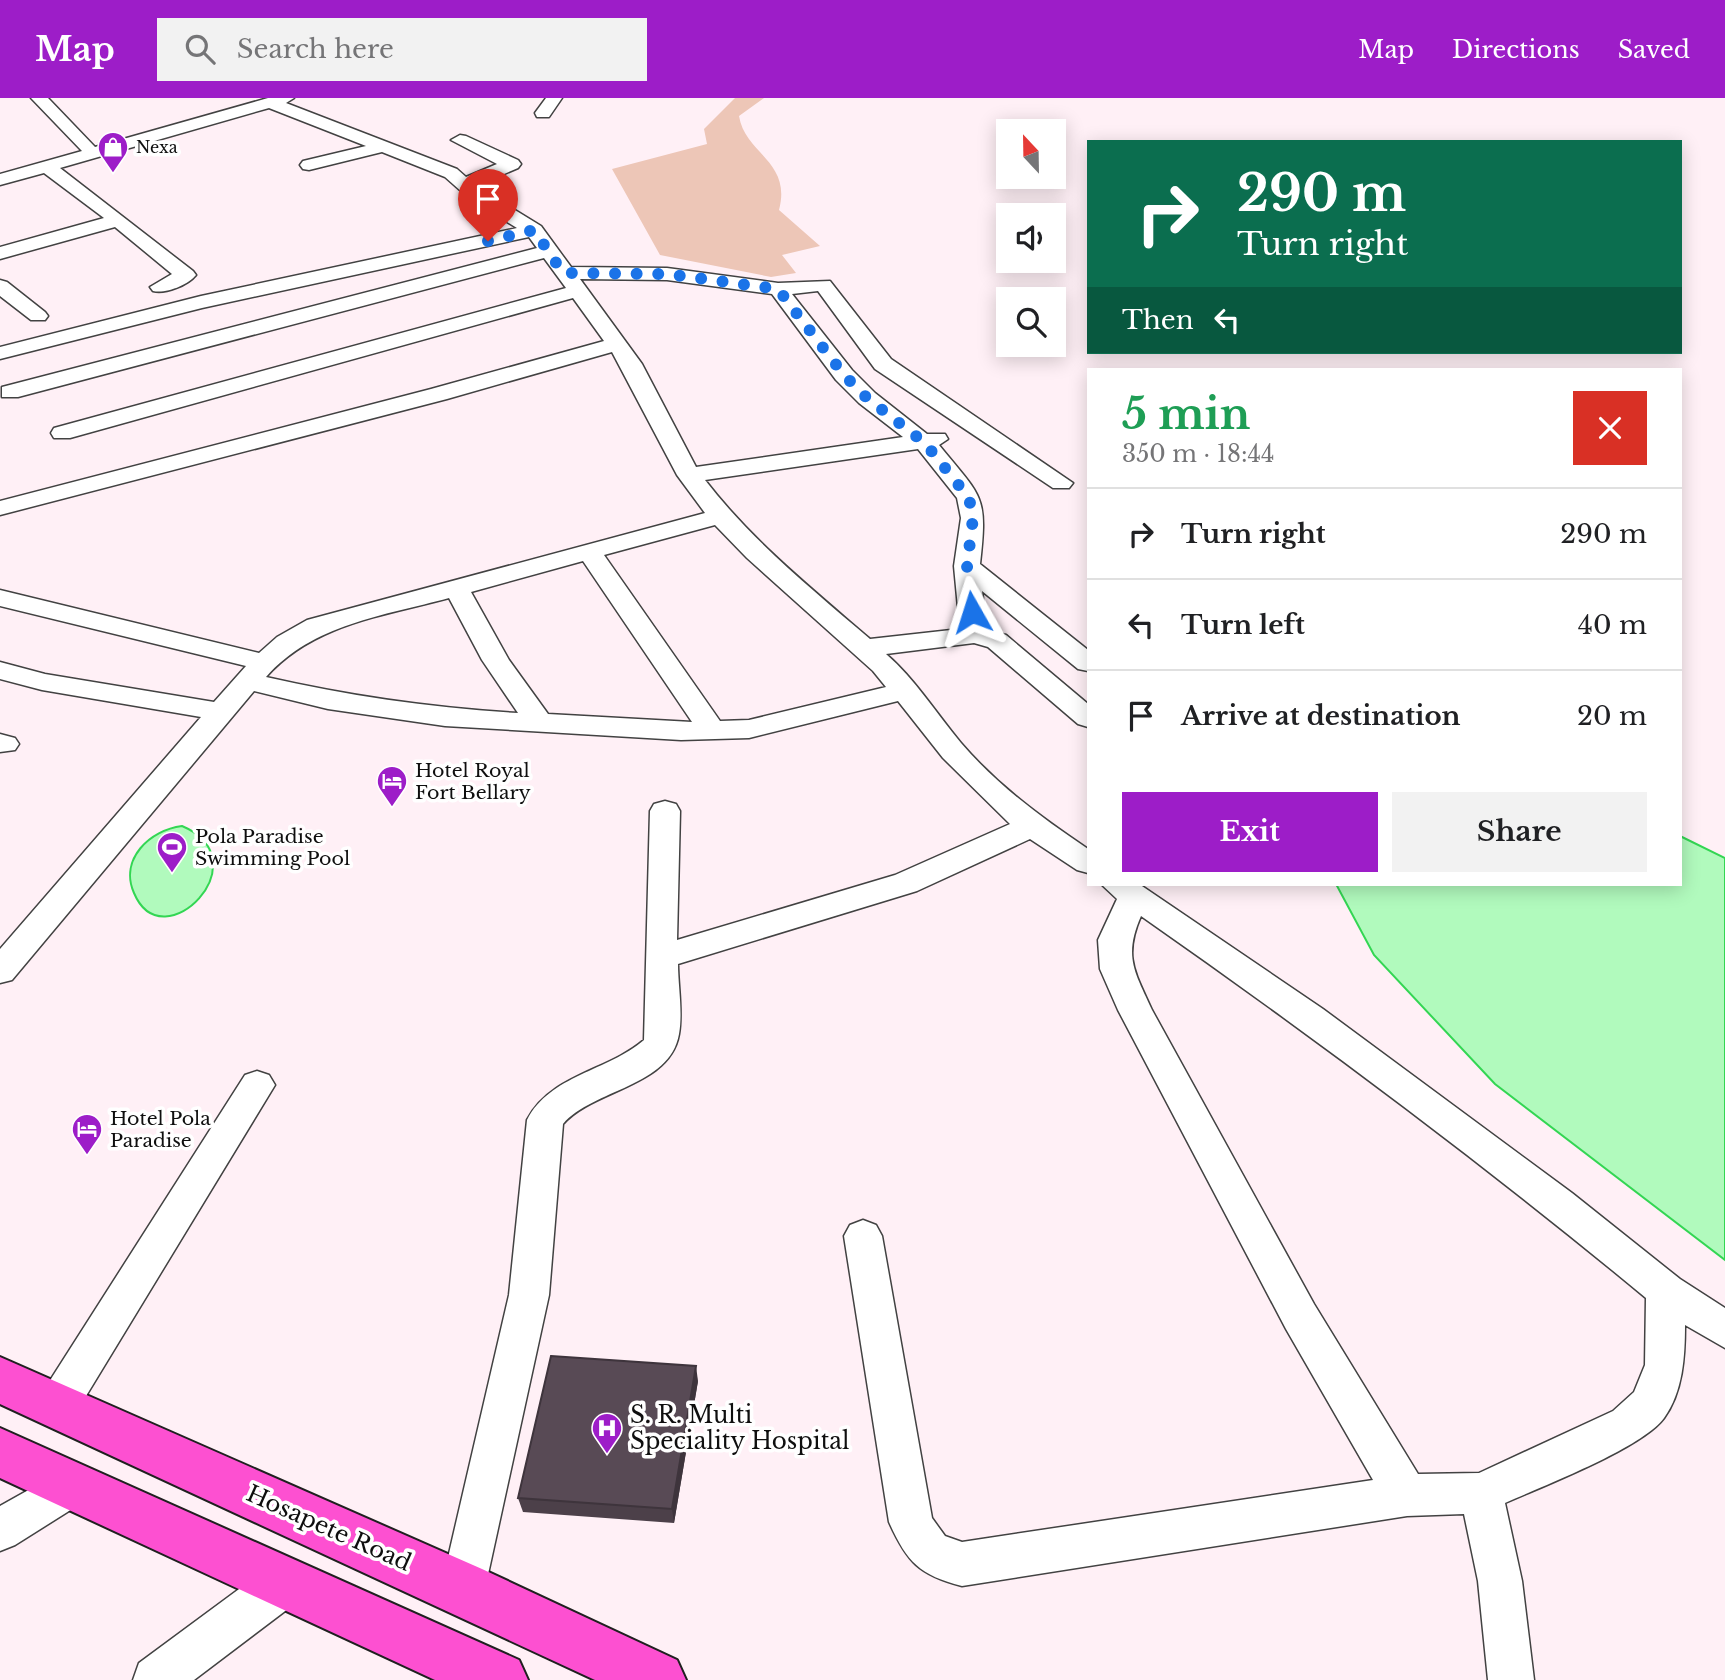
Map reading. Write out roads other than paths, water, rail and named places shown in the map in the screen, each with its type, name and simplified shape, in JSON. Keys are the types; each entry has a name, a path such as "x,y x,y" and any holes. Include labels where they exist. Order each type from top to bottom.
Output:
{"highway":[{"name":"Hosapete Road","path":"0,1380 463,1588 657,1680"},
{"path":"0,1452 499,1680"}],"street":[{"path":"39,98 87,147"},
{"path":"543,113 554,98"},
{"path":"0,172 219,109 270,100 451,173 477,196 540,241 631,363 689,475 720,516 756,553 866,648 906,691 954,752 1000,800 1032,827 1087,862"},
{"path":"0,180 47,167 219,109"},
{"path":"460,140 512,164 464,184"},
{"path":"309,165 383,147"},
{"path":"47,167 186,275 160,287"},
{"path":"0,253 118,220"},
{"path":"10,392 244,331 540,241"},
{"path":"0,353 201,302 540,241"},
{"path":"62,433 282,373 570,282 667,274 778,289 823,285 883,365 975,429 1061,483"},
{"path":"0,286 38,316"},
{"path":"778,289 844,375 867,398 925,443 969,498 973,518 967,566 974,635"},
{"path":"244,331 282,373"},
{"path":"0,508 439,394 617,344"},
{"path":"689,475 925,443 975,429"},
{"path":"0,971 221,712 290,637 316,626 720,516"},
{"path":"589,552 712,730"},
{"path":"967,566 1087,662"},
{"path":"457,589 496,660 540,724"},
{"path":"0,598 257,672 328,700 445,717 540,724 749,729 906,691"},
{"path":"866,648 974,635 997,642 1015,654 1087,717"},
{"path":"0,670 42,682 221,712"},
{"path":"463,1588 528,1296 545,1120 553,1109 568,1098 644,1059 657,1048 663,1034 660,957 665,811"},
{"path":"660,957 906,883 1032,827"},
{"path":"1408,1495 1362,1425 1286,1291 1135,1010 1118,969 1114,940 1125,891 1311,1018 1559,1205 1666,1291 1725,1330"},
{"path":"57,1406 257,1085"},
{"path":"863,1236 911,1521 922,1544 936,1558 962,1564 1408,1495 1481,1493 1628,1425 1650,1404 1665,1365 1666,1291"},
{"path":"0,1530 73,1485"},
{"path":"1481,1493 1500,1581 1511,1680"},
{"path":"156,1680 285,1583"}],"place":[{"name":"Nexa","path":"113,174"},
{"name":"Hotel Royal Fort Bellary","path":"392,808"},
{"name":"Pola Paradise Swimming Pool","path":"172,874"},
{"name":"Hotel Pola Paradise","path":"87,1156"},
{"name":"S. R. Multi Speciality Hospital","path":"607,1455"}]}
